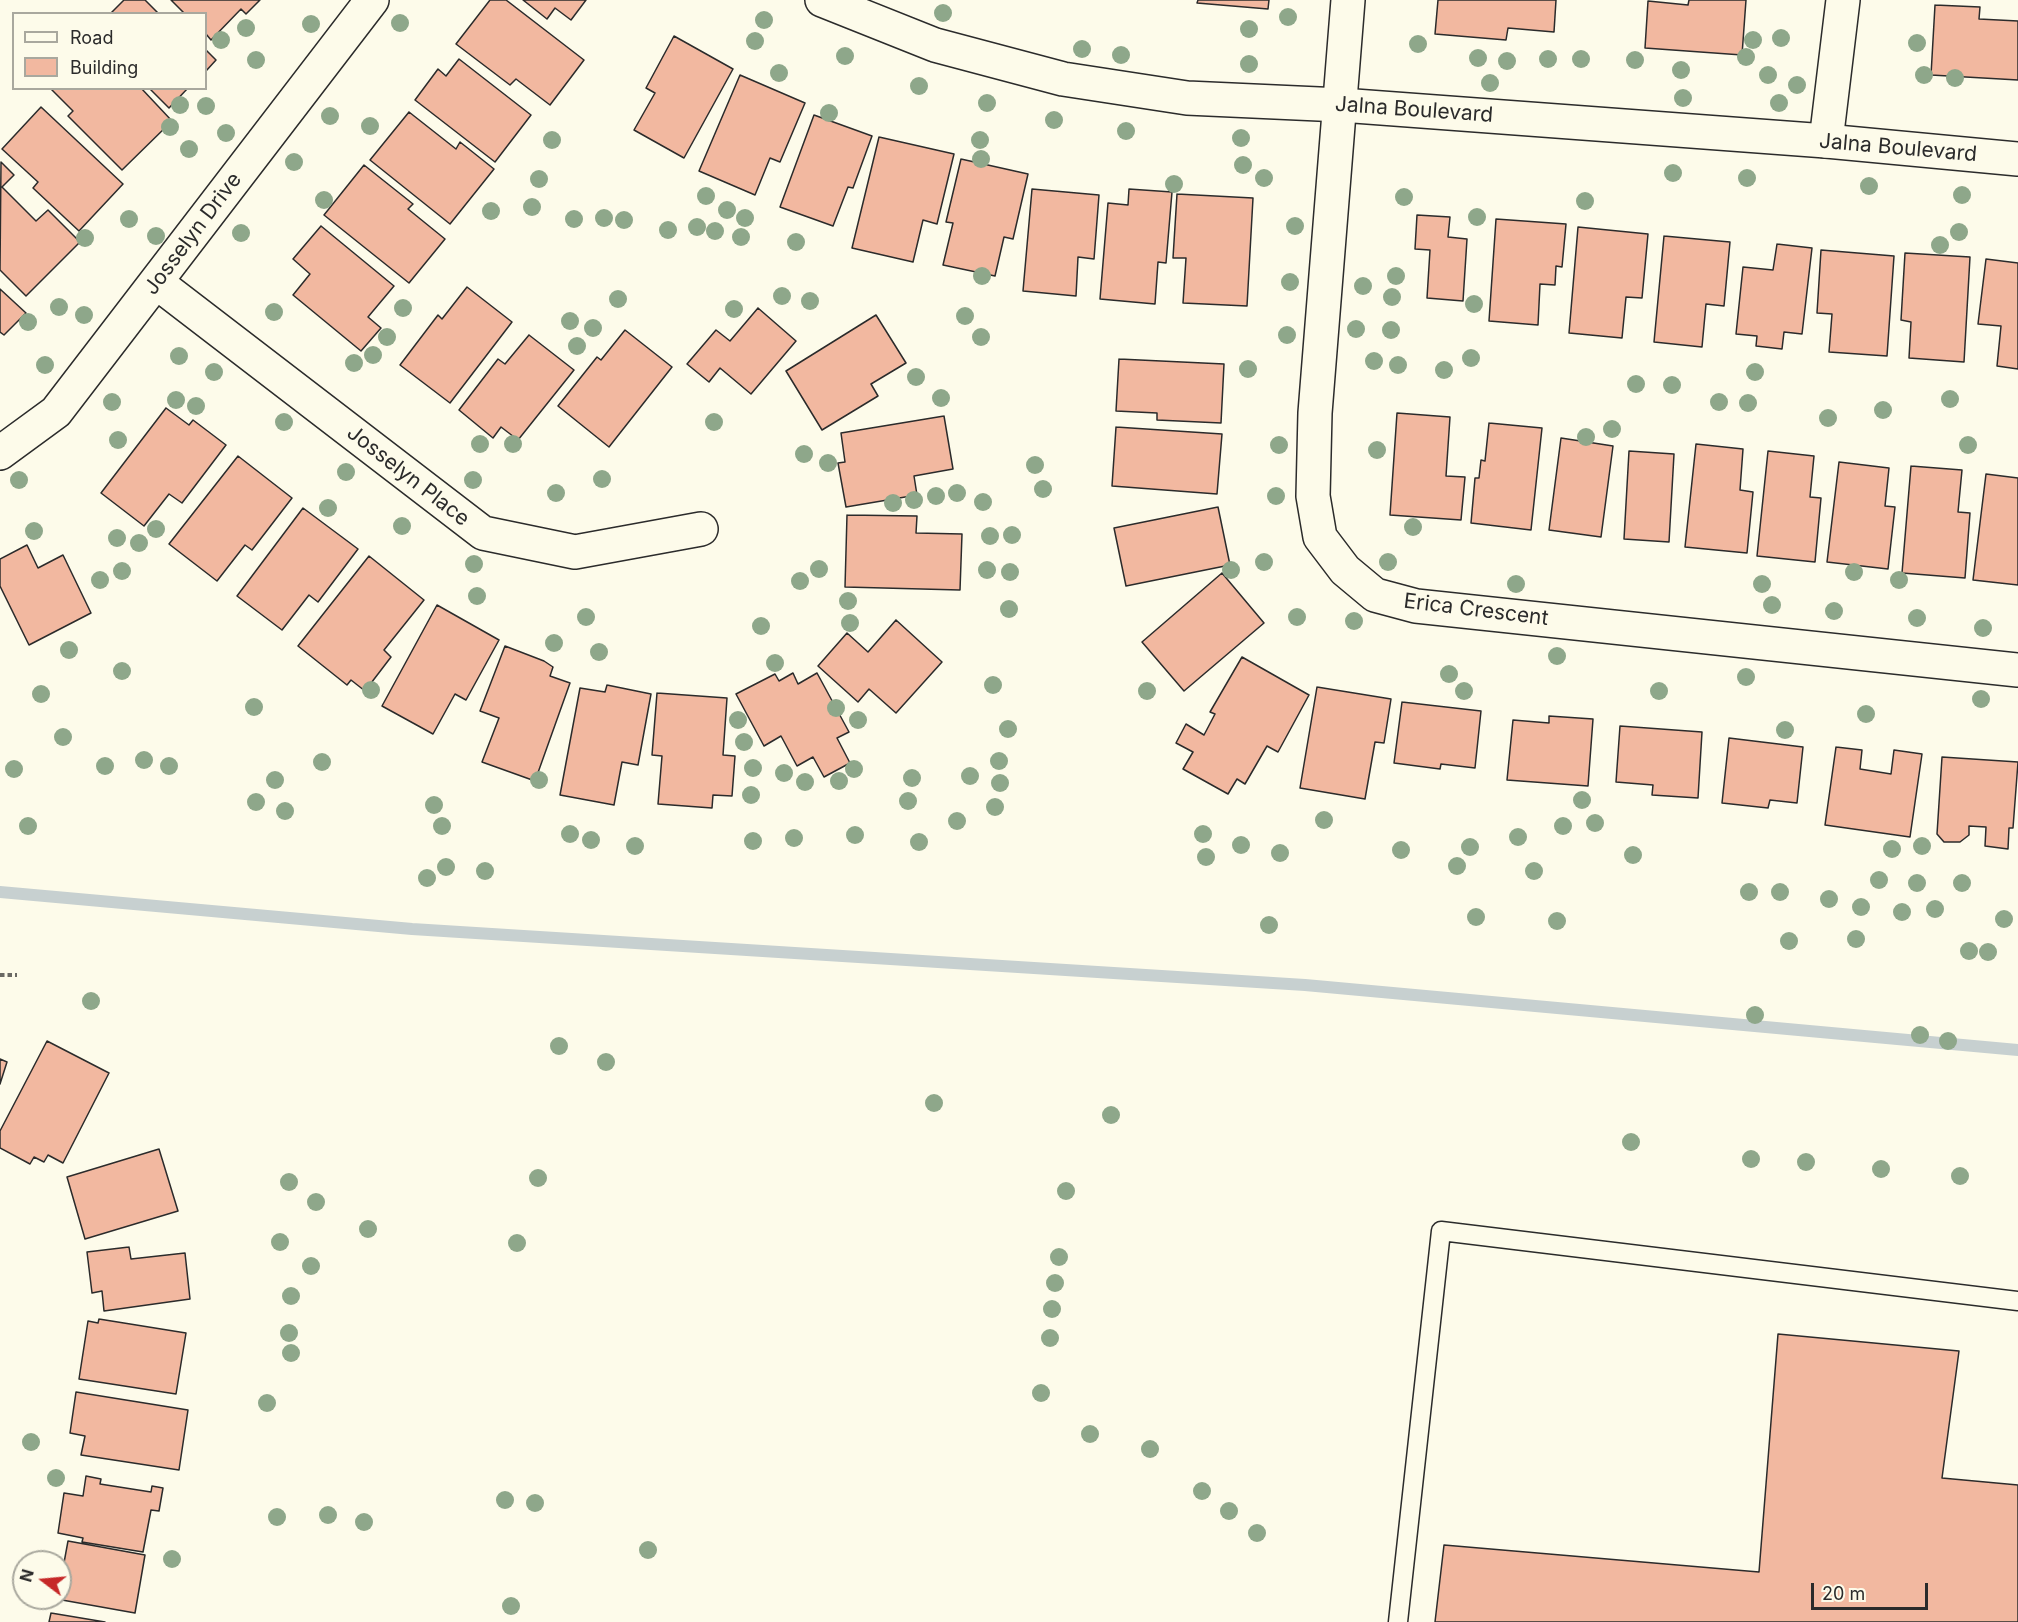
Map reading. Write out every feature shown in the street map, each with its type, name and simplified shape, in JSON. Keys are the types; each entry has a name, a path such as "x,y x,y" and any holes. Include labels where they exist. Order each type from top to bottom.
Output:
{"street":[{"name":"Josselyn Drive","path":"0,453 56,412 372,0"},
{"name":"Jalna Boulevard","path":"822,0 935,45 1063,79 1187,98 1341,105 1826,141 2018,159"},
{"name":"Erica Crescent","path":"1348,0 1315,412 1313,496 1320,537 1345,570 1375,595 1416,606 2018,670"},
{"path":"1826,141 1843,0"},
{"name":"Josselyn Place","path":"156,282 483,533 575,552 701,529"}],"lane":[{"path":"1398,1622 1441,1231 2018,1301"}],"path":[{"path":"0,975 17,975"}],"building":[{"path":"124,0 145,0 157,12 112,12"},
{"path":"171,0 260,0 246,14 241,9 211,40 207,35 207,12 183,12"},
{"path":"490,0 506,0 584,60 550,105 516,79 510,85 456,44"},
{"path":"523,0 586,0 571,20 555,8 547,19"},
{"path":"1198,0 1269,0 1268,9 1197,3"},
{"path":"1438,0 1556,0 1554,32 1508,28 1506,40 1435,34"},
{"path":"1689,0 1746,0 1742,55 1645,48 1648,1 1688,5"},
{"path":"1935,5 1980,7 1979,19 2018,21 2018,80 1931,75"},
{"path":"674,36 733,69 684,158 634,130 655,93 646,88"},
{"path":"207,51 216,60 207,70"},
{"path":"459,59 531,115 495,162 415,100 438,69 446,76"},
{"path":"740,75 805,103 780,162 770,158 755,195 699,171"},
{"path":"52,90 143,90 172,121 122,170 68,116 73,111"},
{"path":"151,90 186,90 169,108"},
{"path":"41,107 123,184 79,231 33,188 38,182 2,149"},
{"path":"409,112 456,149 460,142 494,169 450,224 370,160"},
{"path":"814,115 872,136 853,188 848,187 833,226 780,207"},
{"path":"879,137 954,154 937,224 923,220 913,262 852,248"},
{"path":"961,159 1028,174 1013,239 1004,237 995,276 943,265 953,223 946,222"},
{"path":"1,162 14,175 2,187 36,221 48,210 80,242 26,296 0,270"},
{"path":"364,165 413,204 408,209 445,239 409,283 324,215"},
{"path":"1032,189 1099,195 1094,259 1078,257 1076,296 1023,291"},
{"path":"1129,189 1172,192 1166,263 1158,262 1155,304 1100,299 1108,203 1128,205"},
{"path":"1177,194 1253,198 1247,306 1183,303 1186,258 1173,258"},
{"path":"1417,215 1450,217 1448,237 1467,239 1463,301 1427,298 1430,250 1415,249"},
{"path":"1496,219 1566,224 1562,267 1556,266 1555,285 1540,284 1538,325 1489,321"},
{"path":"321,226 394,286 368,317 381,328 361,351 293,295 310,274 293,259"},
{"path":"1578,227 1648,234 1642,298 1626,297 1622,338 1569,333"},
{"path":"1664,236 1730,242 1724,306 1706,304 1702,347 1654,342"},
{"path":"1777,244 1812,248 1802,334 1784,332 1782,349 1756,346 1757,336 1736,334 1743,267 1773,270"},
{"path":"1821,250 1894,256 1887,356 1829,352 1832,314 1817,313"},
{"path":"1905,253 1970,257 1964,362 1909,358 1911,322 1901,320"},
{"path":"1986,259 2018,263 2018,369 1997,366 2001,326 1978,324"},
{"path":"467,287 512,322 450,403 400,365 438,315 442,319"},
{"path":"0,289 26,313 4,335 0,332"},
{"path":"758,308 796,341 751,394 720,368 709,382 687,364 716,330 730,341"},
{"path":"876,315 906,363 871,384 878,396 822,430 786,371"},
{"path":"625,330 672,367 609,447 558,406 597,357 601,360"},
{"path":"529,335 574,370 518,440 501,427 493,438 459,410 498,359 505,364"},
{"path":"1119,359 1224,364 1221,423 1157,420 1157,413 1116,411"},
{"path":"166,408 189,425 193,420 226,445 182,503 169,494 144,526 101,493"},
{"path":"1397,413 1450,417 1446,476 1465,477 1461,520 1390,515"},
{"path":"944,416 953,469 914,476 917,495 846,507 838,463 845,462 841,433"},
{"path":"1489,423 1542,428 1531,530 1471,523 1475,478 1479,478 1481,460 1485,461"},
{"path":"1116,427 1222,434 1217,494 1112,486"},
{"path":"1561,438 1613,446 1601,537 1549,530"},
{"path":"1696,444 1743,449 1740,490 1753,492 1747,553 1685,547"},
{"path":"1629,451 1674,454 1669,542 1624,539"},
{"path":"1768,451 1814,456 1810,497 1821,498 1815,562 1757,556"},
{"path":"238,456 292,498 252,550 245,545 217,581 169,544"},
{"path":"1839,462 1889,468 1885,506 1895,507 1888,569 1827,562"},
{"path":"1911,466 1962,470 1958,512 1970,513 1965,578 1902,573"},
{"path":"1986,474 2018,478 2018,585 1973,580"},
{"path":"1218,507 1230,565 1126,586 1114,528"},
{"path":"303,508 358,549 318,602 309,595 282,630 237,596"},
{"path":"847,515 917,516 916,533 962,534 960,590 845,587"},
{"path":"27,545 38,568 63,555 91,613 29,645 0,586 0,559"},
{"path":"369,556 424,600 384,650 391,657 365,691 351,680 347,685 298,646"},
{"path":"1222,573 1264,623 1184,691 1142,642"},
{"path":"437,605 499,640 466,700 455,694 433,734 382,706"},
{"path":"896,620 942,662 896,713 869,689 858,702 818,666 847,633 868,652"},
{"path":"505,646 544,661 553,667 550,676 570,683 535,781 482,762 499,718 480,711"},
{"path":"1242,657 1309,695 1278,752 1267,746 1245,784 1237,779 1228,794 1183,769 1193,752 1176,743 1186,724 1204,735 1215,714 1210,712"},
{"path":"793,673 798,684 817,673 849,732 837,738 850,763 824,777 813,757 797,766 781,736 764,746 736,694 775,674 779,681"},
{"path":"607,685 651,694 638,765 622,762 614,805 560,795 580,688 605,692"},
{"path":"1317,687 1391,699 1384,743 1375,742 1365,799 1300,788"},
{"path":"657,693 727,698 723,755 735,756 732,796 713,795 712,808 658,804 662,756 652,755"},
{"path":"1402,702 1481,711 1475,768 1441,764 1440,769 1394,763"},
{"path":"1549,716 1593,719 1588,786 1507,780 1513,720 1549,723"},
{"path":"1620,726 1702,732 1698,798 1652,795 1653,785 1616,782"},
{"path":"1729,738 1803,747 1797,803 1770,800 1768,808 1722,803"},
{"path":"1836,747 1862,750 1860,769 1891,774 1894,750 1922,754 1910,837 1825,825"},
{"path":"1942,757 2018,762 2013,828 2009,828 2008,849 1985,846 1986,827 1969,826 1969,835 1960,842 1944,842 1937,834"},
{"path":"47,1041 109,1073 63,1163 48,1155 44,1162 34,1157 30,1164 0,1148 0,1131"},
{"path":"0,1059 7,1062 0,1084"},
{"path":"159,1149 178,1211 85,1239 67,1177"},
{"path":"129,1247 131,1259 185,1253 190,1299 104,1311 102,1291 92,1293 87,1252"},
{"path":"99,1319 186,1333 176,1394 79,1379 88,1321 98,1323"},
{"path":"1778,1334 1959,1351 1942,1478 2018,1485 2018,1622 1435,1622 1444,1545 1759,1572"},
{"path":"76,1392 188,1410 179,1470 81,1455 85,1436 70,1433"},
{"path":"86,1476 101,1479 100,1484 151,1492 152,1486 163,1488 159,1511 151,1510 143,1552 82,1542 83,1538 58,1533 64,1493 83,1496"},
{"path":"68,1541 145,1555 135,1613 72,1602 72,1550 66,1550"},
{"path":"51,1613 105,1622 49,1622"}],"waterway":[{"path":"0,892 412,929 1305,985 2018,1050"}]}
